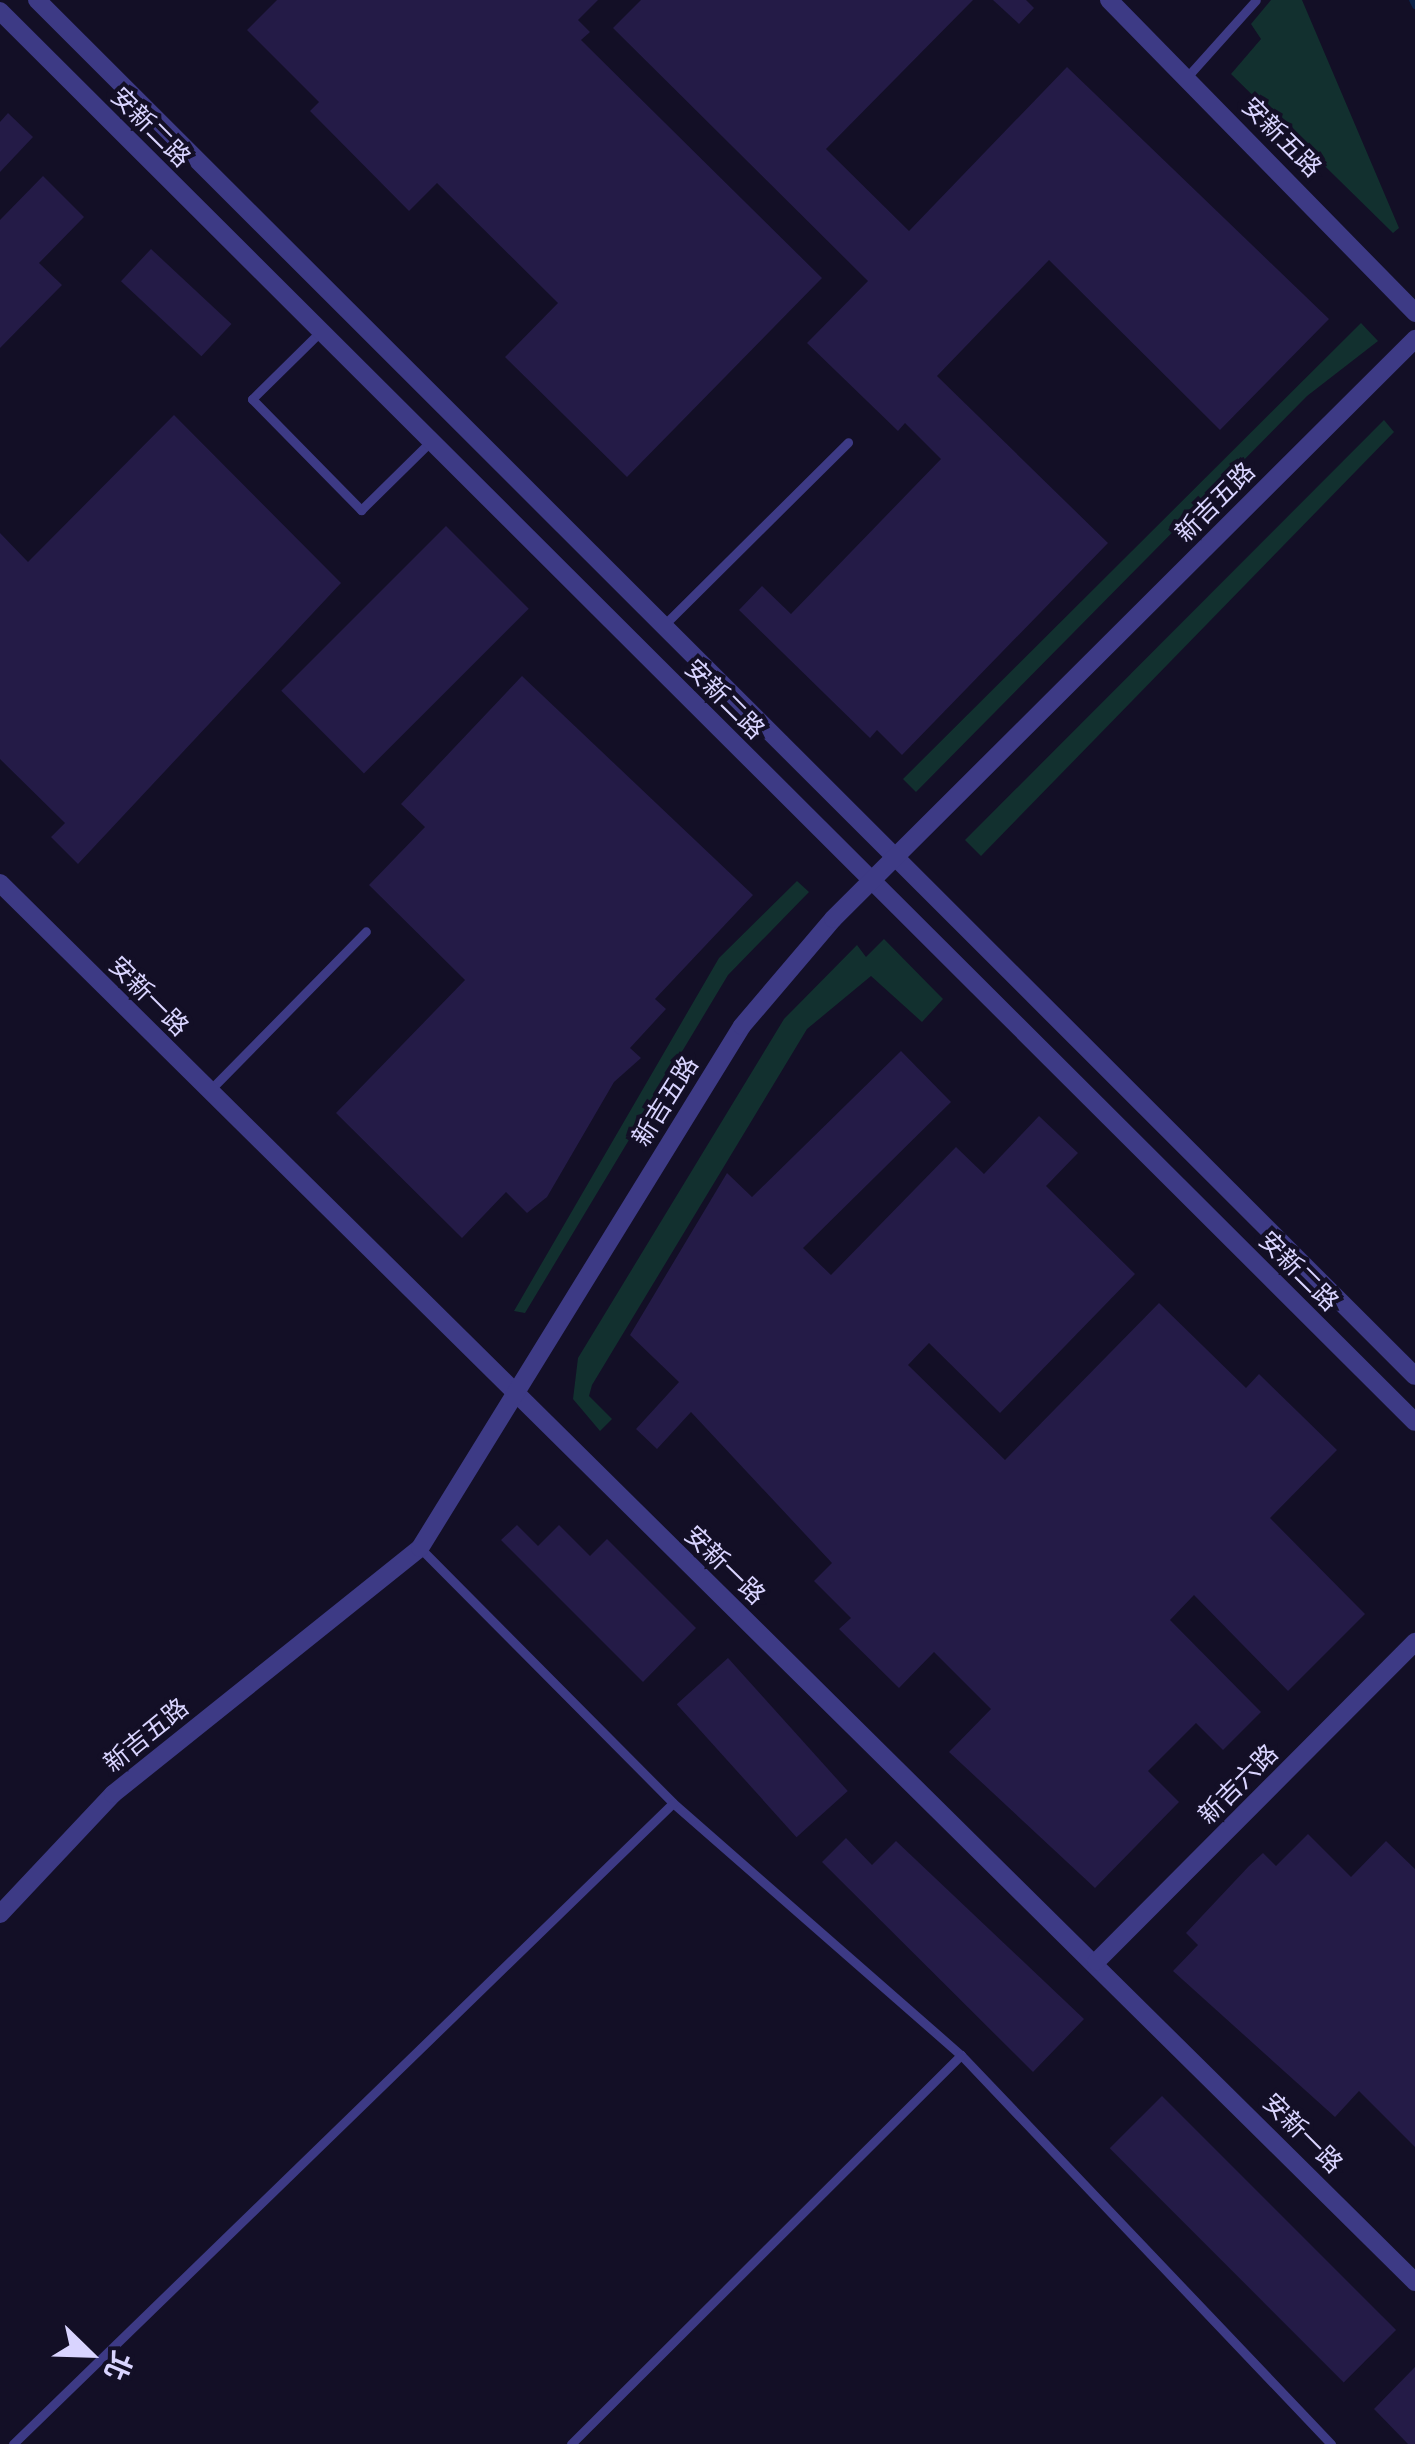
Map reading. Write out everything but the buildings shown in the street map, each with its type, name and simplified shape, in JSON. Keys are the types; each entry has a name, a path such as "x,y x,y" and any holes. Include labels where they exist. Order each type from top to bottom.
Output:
{"street":[{"name":"安新二路","path":"37,0 1415,1376"},
{"name":"安新五路","path":"1110,0 1415,313"},
{"name":"安新二路","path":"0,11 1415,1422"},
{"name":"新吉五路","path":"0,1914 113,1794 420,1548 518,1399 742,1026 872,881 1415,338"},
{"name":"安新一路","path":"0,884 518,1399 1096,1962 1415,2282"},
{"name":"新吉六路","path":"1096,1962 1415,1642"}],"lane":[{"path":"1187,77 1256,0"},
{"path":"321,331 252,399 361,510 431,441"},
{"path":"665,624 848,442"},
{"path":"209,1092 366,931"},
{"path":"420,1548 673,1803 961,2054 1331,2444"},
{"path":"13,2444 673,1803"},
{"path":"571,2444 961,2054"}],"green space":[{"path":"1271,0 1302,0 1399,228 1393,233 1231,74 1261,39 1251,24"},
{"path":"1361,323 1378,341 1307,396 916,792 903,779"},
{"path":"1384,420 1394,432 981,856 965,840"},
{"path":"797,881 809,892 728,975 525,1313 514,1311 719,958"},
{"path":"884,939 943,999 922,1022 871,976 807,1029 592,1385 589,1396 612,1419 600,1431 573,1399 578,1358 784,1019 857,945 866,957"}],"waterway":[{"path":"1412,0 1415,6"}]}
